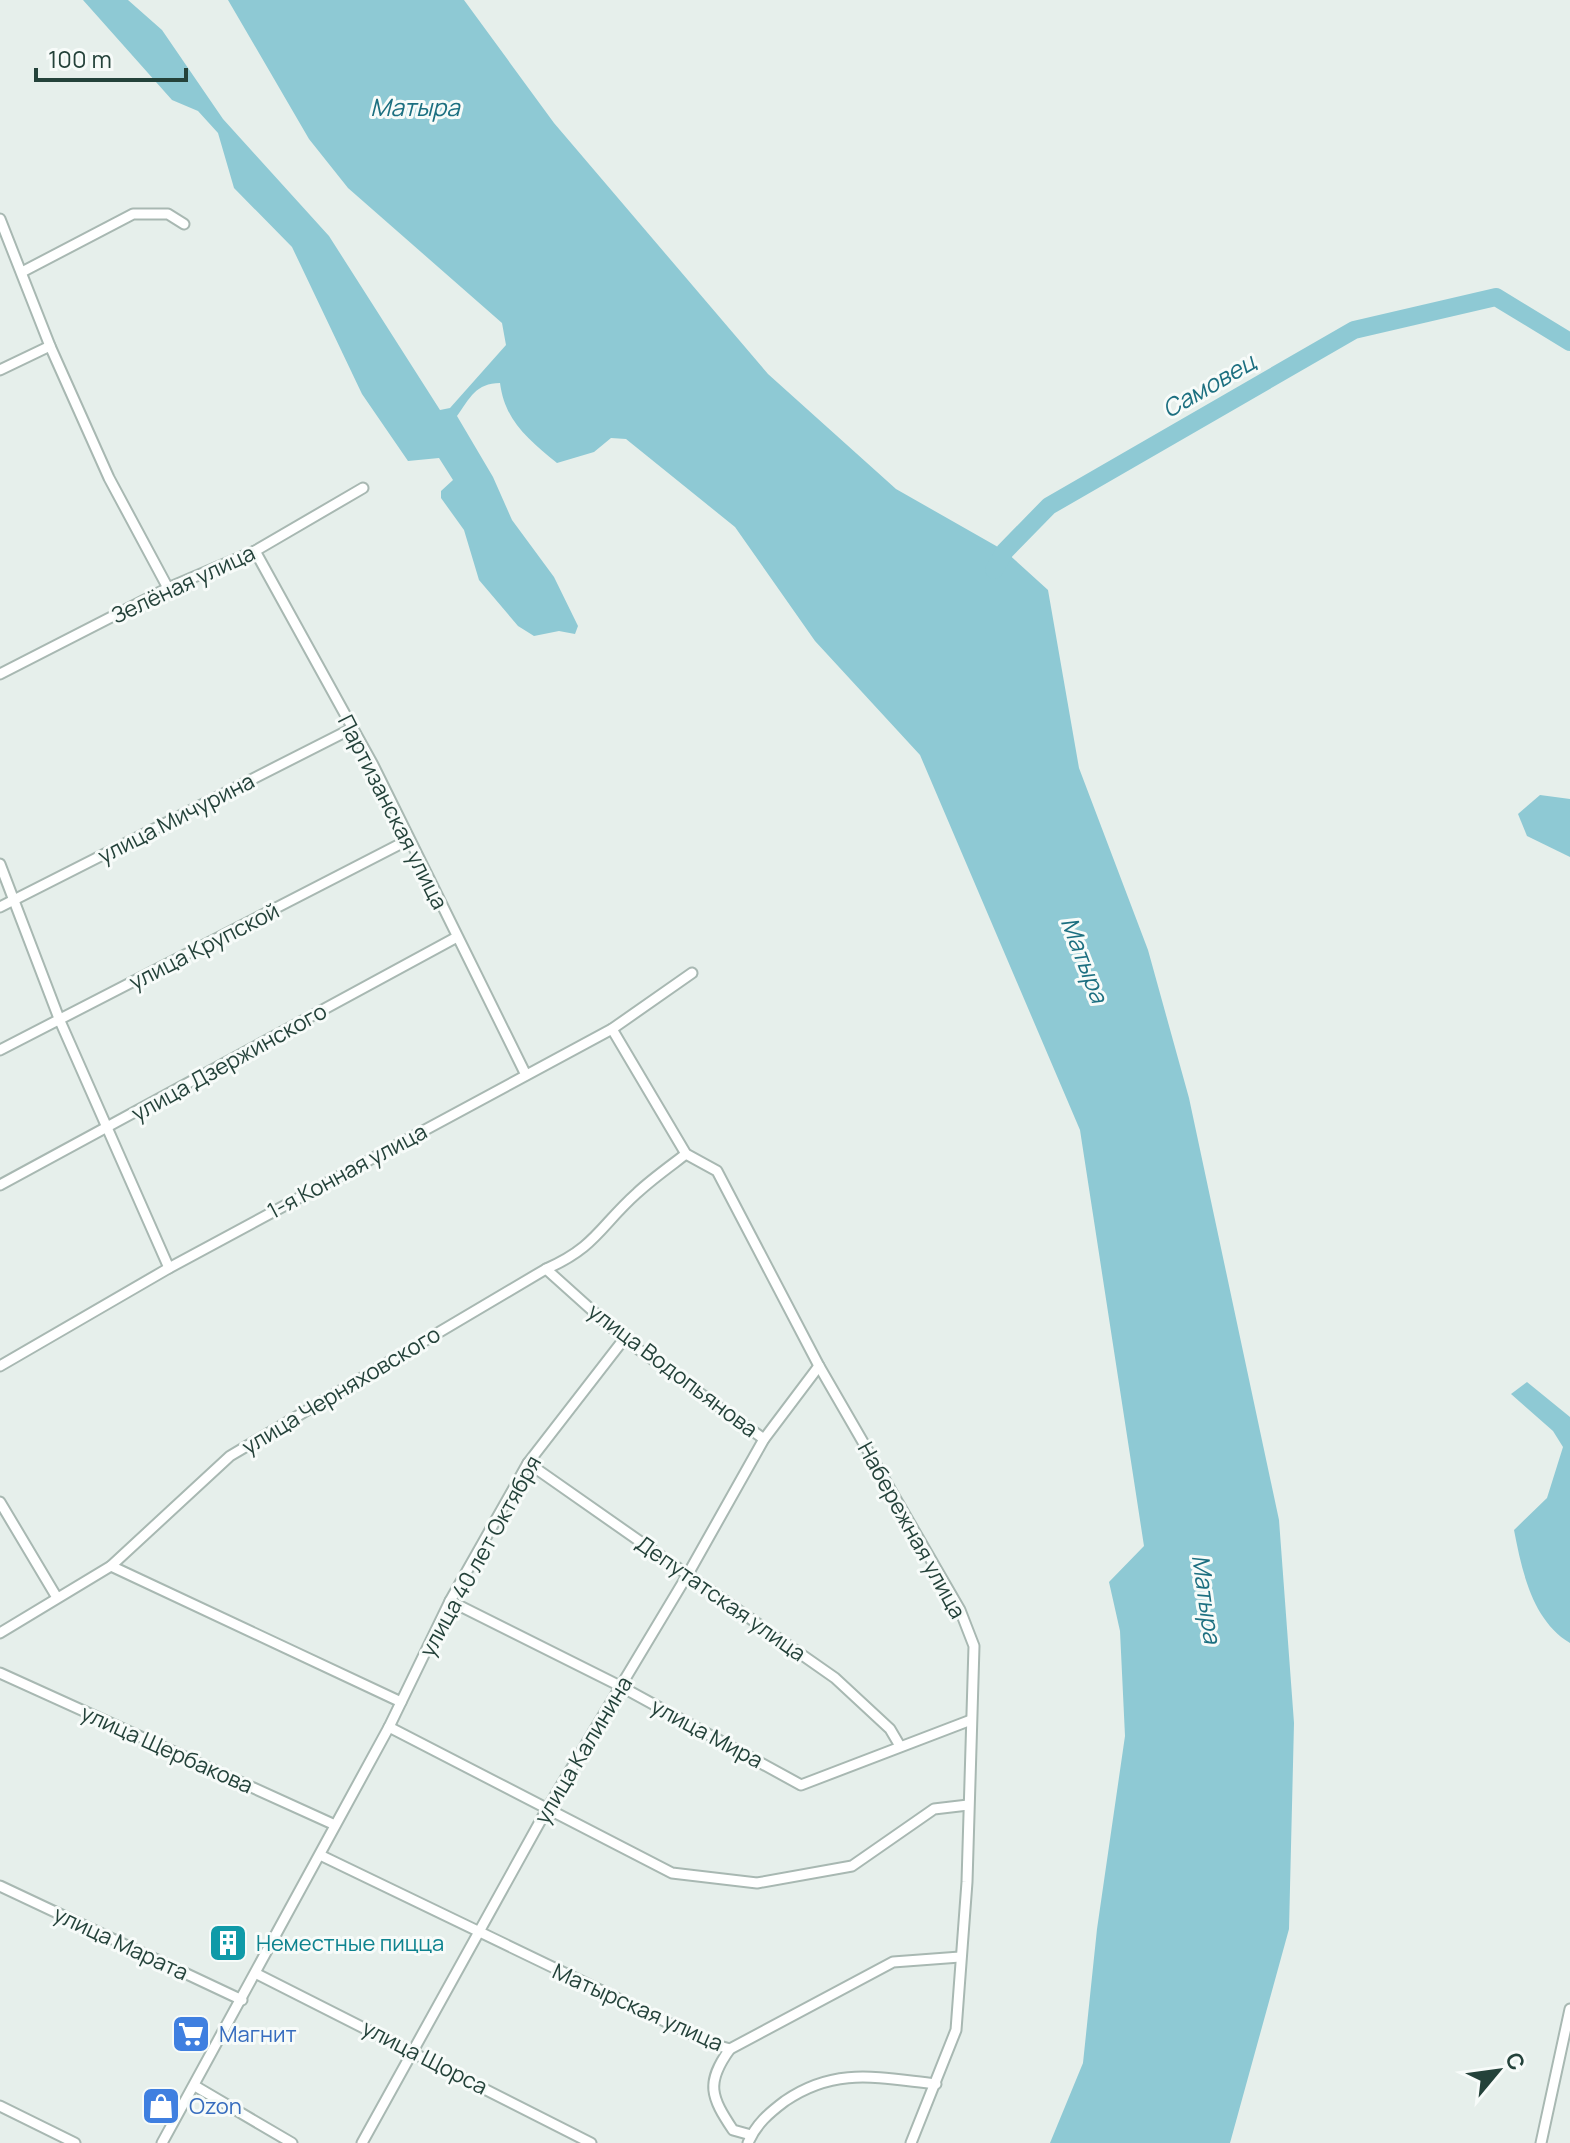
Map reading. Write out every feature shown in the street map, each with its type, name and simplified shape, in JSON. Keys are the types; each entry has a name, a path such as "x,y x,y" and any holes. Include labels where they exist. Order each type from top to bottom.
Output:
{"street":[{"path":"22,272 133,214 168,214 184,224"},
{"path":"0,219 50,346 109,478 168,588"},
{"path":"0,370 50,346"},
{"name":"Зелёная улица","path":"0,674 168,588 255,551 363,488"},
{"name":"Партизанская улица","path":"255,551 351,729 526,1075"},
{"name":"улица Мичурина","path":"0,907 351,729"},
{"name":"улица Крупской","path":"0,1050 408,840"},
{"path":"0,864 60,1021 169,1268"},
{"name":"улица Дзержинского","path":"0,1185 457,937"},
{"name":"1-я Конная улица","path":"0,1366 169,1268 612,1029 692,973"},
{"name":"Набережная улица","path":"612,1029 686,1154 717,1171 819,1366 960,1610 974,1646 967,1882 956,2030 911,2143"},
{"name":"улица Черняховского","path":"0,1633 56,1596 111,1566 230,1456 546,1269 575,1256 602,1233 635,1195 686,1154"},
{"name":"улица Водопьянова","path":"546,1269 624,1339 764,1439"},
{"name":"улица 40 лет Октября","path":"162,2143 257,1974 389,1727 450,1601 528,1463 624,1339"},
{"name":"улица Калинина","path":"362,2143 547,1809 688,1574 764,1439 819,1366"},
{"name":"Депутатская улица","path":"528,1463 835,1678 890,1729 900,1746"},
{"path":"0,1502 56,1596"},
{"path":"111,1566 401,1702"},
{"name":"улица Мира","path":"450,1601 620,1686 801,1785 971,1720"},
{"name":"улица Щербакова","path":"0,1673 335,1825"},
{"path":"389,1727 672,1873 757,1883 852,1866 934,1809 968,1805"},
{"name":"Матырская улица","path":"320,1855 479,1935 712,2044 730,2049 893,1962 960,1957"},
{"name":"улица Марата","path":"0,1886 242,2000"},
{"name":"улица Щорса","path":"257,1974 414,2050 591,2143"},
{"path":"1541,2143 1570,2009"},
{"path":"730,2049 715,2070 715,2103 733,2130 750,2139 766,2115 807,2086 846,2075 936,2084"},
{"path":"195,2086 292,2143"},
{"path":"0,2106 75,2143"}],"water":[{"name":"Матыра","path":"83,0 128,0 162,30 223,119 329,236 440,410 450,408 506,345 502,323 348,188 309,139 228,0 464,0 554,123 768,374 896,489 1005,551 1048,590 1079,768 1148,950 1189,1098 1279,1520 1294,1723 1289,1929 1230,2143 1050,2143 1083,2063 1097,1929 1125,1736 1120,1631 1109,1582 1144,1546 1080,1130 920,755 815,641 735,527 626,439 611,438 594,452 557,463 513,419 500,383 479,389 457,416 493,477 512,520 554,577 578,626 575,634 559,631 534,636 518,626 479,580 464,530 441,498 441,491 453,480 439,458 408,461 362,394 292,247 234,188 218,133 198,111 172,100"},
{"path":"1540,795 1570,799 1570,857 1527,836 1518,814"},
{"path":"1527,1382 1570,1417 1570,1643 1546,1621 1538,1608 1525,1578 1514,1530 1547,1498 1563,1447 1553,1431 1511,1394"}],"waterway":[{"name":"Самовец","path":"994,570 1005,551 1049,506 1354,330 1496,297 1570,342"}],"place":[{"name":"Неместные пицца","path":"228,1943"},
{"name":"Магнит","path":"191,2034"},
{"name":"Ozon","path":"161,2106"}]}
